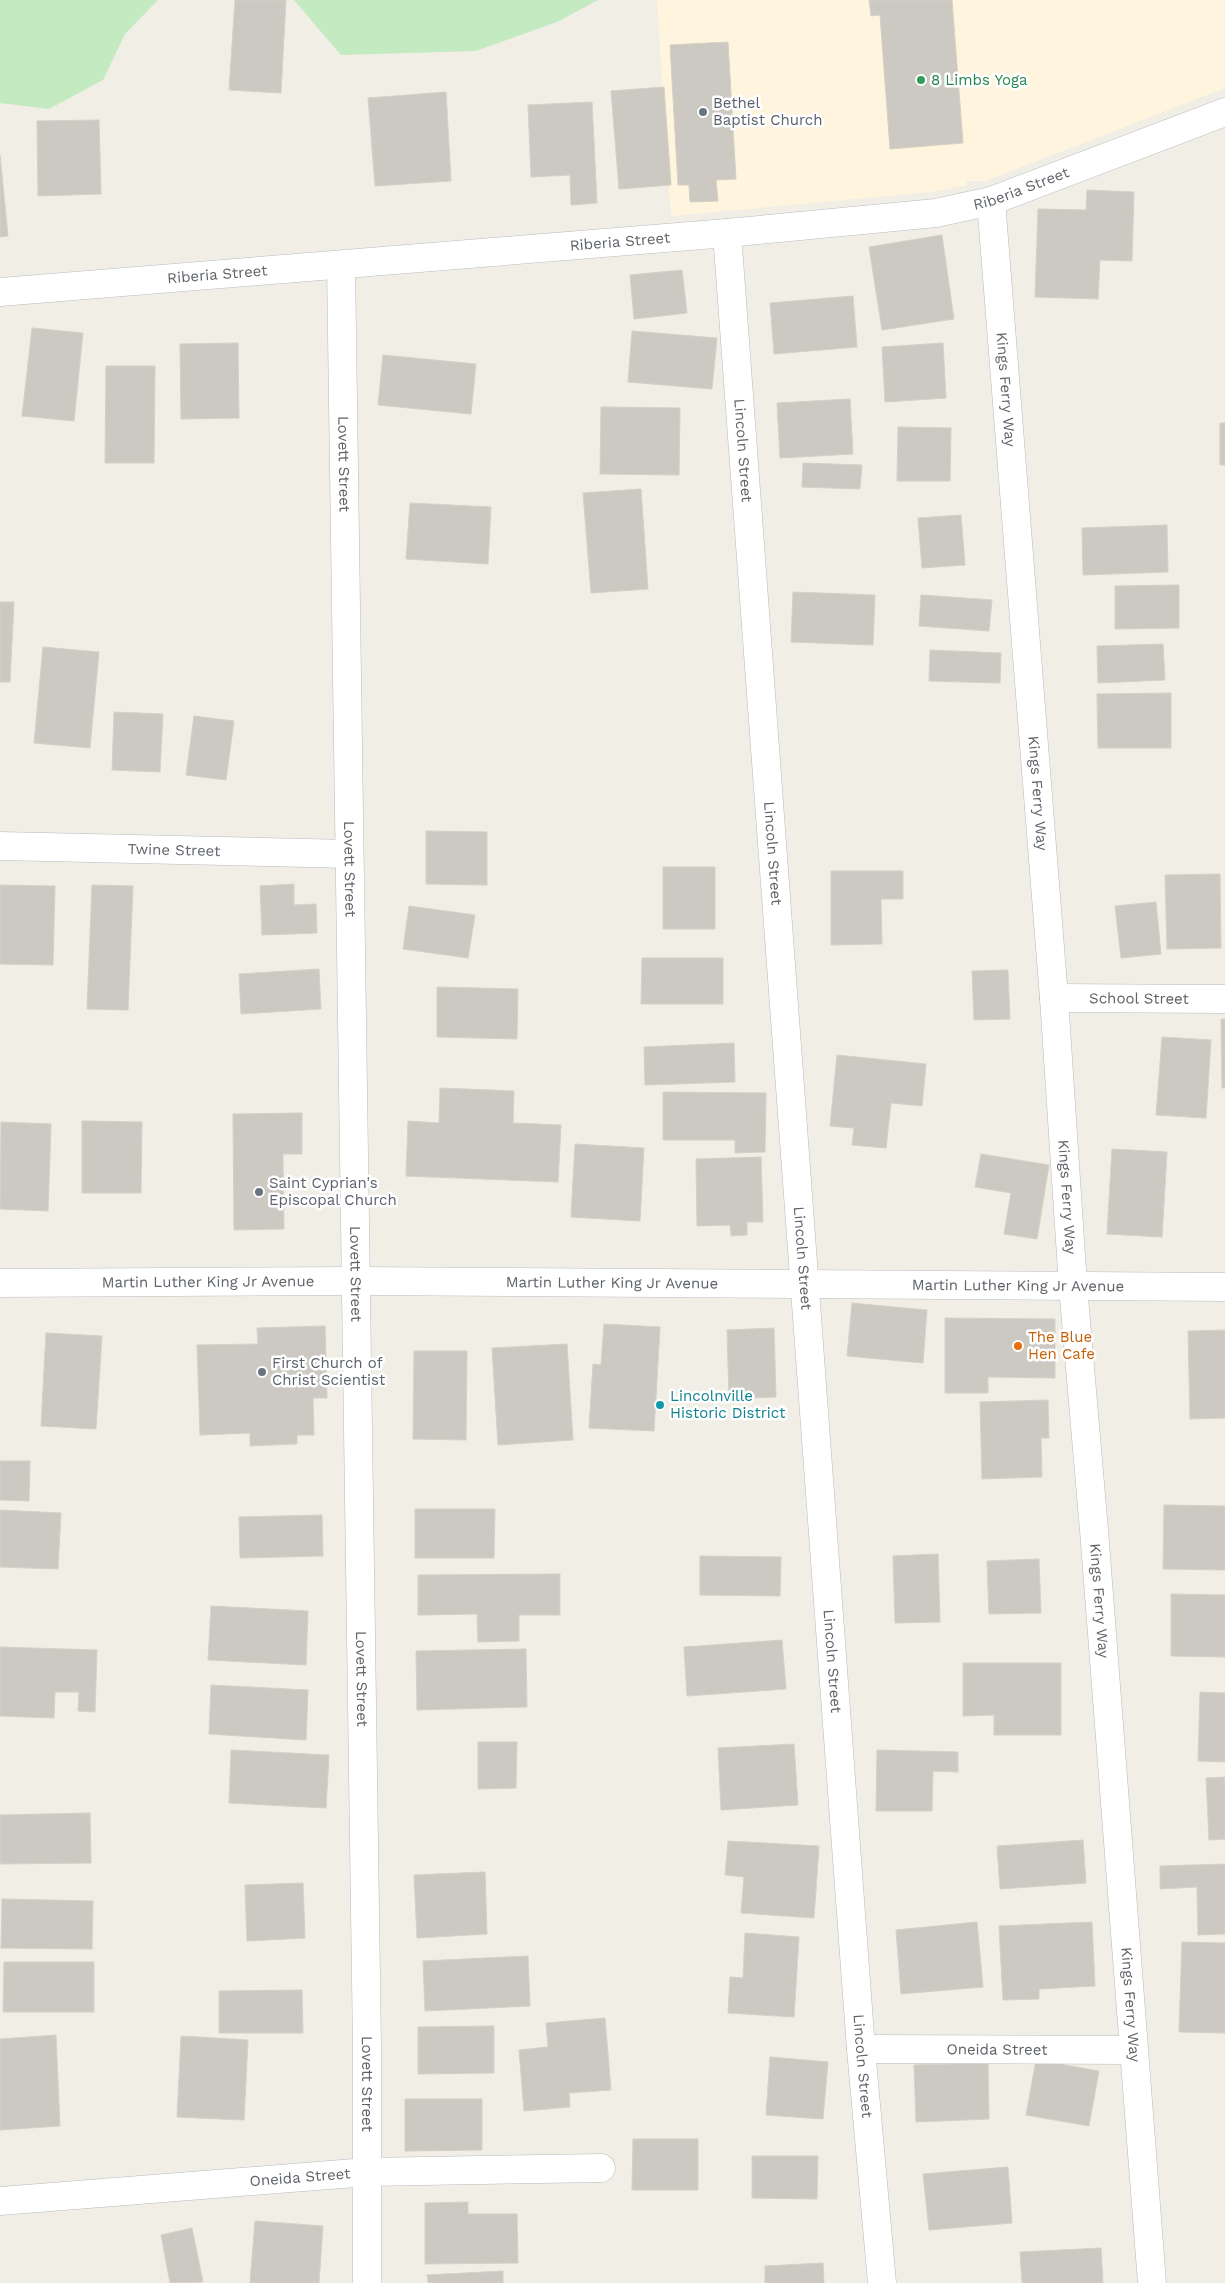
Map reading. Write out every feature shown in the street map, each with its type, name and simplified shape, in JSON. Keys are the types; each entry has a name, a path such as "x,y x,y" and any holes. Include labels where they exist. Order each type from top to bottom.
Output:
{"street":[{"name":"Riberia Street","path":"0,292 727,233 936,213 991,201 1225,112"},
{"name":"Kings Ferry Way","path":"991,201 1054,998 1073,1286 1093,1520 1132,2050 1152,2283"},
{"name":"Lincoln Street","path":"727,233 861,2049 882,2283"},
{"name":"Lovett Street","path":"341,265 367,2283"},
{"name":"Twine Street","path":"0,846 349,854"},
{"name":"School Street","path":"1054,998 1225,999"},
{"name":"Martin Luther King Jr Avenue","path":"0,1283 354,1281 1225,1287"},
{"name":"Oneida Street","path":"861,2049 1132,2050"},
{"name":"Oneida Street","path":"0,2201 367,2172 601,2168"}],"shaded area":[{"path":"657,0 1225,0 1225,88 985,181 966,181 967,185 930,192 671,216"}],"green space":[{"path":"0,0 158,0 125,34 103,80 49,109 0,103"},
{"path":"294,0 598,0 557,22 476,51 341,55"}],"building":[{"path":"235,0 286,0 281,93 229,90"},
{"name":"8 Limbs Yoga","path":"869,0 952,0 963,143 890,149 880,15 871,16"},
{"name":"Bethel Baptist Church","path":"728,42 736,179 716,180 718,201 690,202 689,185 678,185 670,45"},
{"path":"664,87 671,185 619,189 611,91"},
{"path":"446,92 451,181 375,186 368,98"},
{"path":"592,102 597,203 571,205 570,175 531,177 528,105"},
{"path":"99,120 101,194 38,196 37,121"},
{"path":"0,155 8,236 0,237"},
{"path":"1087,190 1134,192 1132,261 1100,260 1098,299 1035,297 1038,209 1086,210"},
{"path":"942,235 954,319 882,330 869,247"},
{"path":"682,270 687,313 634,319 630,275"},
{"path":"853,296 857,347 774,354 770,303"},
{"path":"32,328 83,333 74,421 22,416"},
{"path":"632,331 717,338 712,389 628,382"},
{"path":"238,343 239,418 181,419 180,344"},
{"path":"943,343 946,398 885,402 882,347"},
{"path":"383,355 476,364 471,414 378,405"},
{"path":"106,366 155,366 154,463 105,463"},
{"path":"850,399 853,454 780,458 777,403"},
{"path":"601,407 680,408 679,475 600,474"},
{"path":"1220,423 1225,423 1225,465 1220,465"},
{"path":"898,427 951,428 950,481 897,481"},
{"path":"803,463 862,465 860,489 802,487"},
{"path":"641,489 648,589 591,593 583,493"},
{"path":"410,503 491,507 488,564 406,559"},
{"path":"961,515 965,565 922,568 918,518"},
{"path":"1167,525 1168,572 1083,575 1082,528"},
{"path":"1179,585 1179,628 1115,629 1115,586"},
{"path":"793,592 875,595 873,645 791,642"},
{"path":"921,595 992,600 989,631 919,626"},
{"path":"0,602 14,602 10,682 0,682"},
{"path":"1163,644 1165,680 1098,683 1097,646"},
{"path":"43,647 99,652 90,748 34,743"},
{"path":"930,650 1001,653 1000,683 929,681"},
{"path":"1171,693 1171,748 1098,748 1097,694"},
{"path":"114,712 163,714 160,772 112,770"},
{"path":"194,716 234,721 226,780 186,775"},
{"path":"426,831 487,832 487,885 426,884"},
{"path":"663,867 715,867 715,929 663,929"},
{"path":"831,871 903,871 903,899 881,899 882,944 831,945"},
{"path":"1220,874 1221,948 1167,949 1165,875"},
{"path":"294,884 294,905 316,904 317,933 262,935 260,886"},
{"path":"0,885 55,886 53,965 0,964"},
{"path":"92,885 133,886 128,1010 87,1009"},
{"path":"1156,902 1161,954 1121,958 1115,906"},
{"path":"409,906 475,915 468,958 403,949"},
{"path":"642,958 723,958 723,1004 641,1004"},
{"path":"319,969 321,1009 241,1014 239,974"},
{"path":"1008,970 1010,1019 974,1020 972,971"},
{"path":"437,987 518,989 517,1039 437,1037"},
{"path":"1221,1019 1225,1019 1225,1088 1222,1088"},
{"path":"1162,1037 1211,1040 1206,1118 1156,1115"},
{"path":"734,1043 735,1082 645,1085 644,1047"},
{"path":"837,1055 926,1064 922,1106 891,1103 886,1148 852,1145 854,1128 830,1126"},
{"path":"440,1088 514,1091 513,1123 561,1125 558,1182 406,1176 408,1121 439,1123"},
{"path":"663,1092 766,1093 765,1152 735,1153 735,1140 663,1140"},
{"name":"Saint Cyprian's Episcopal Church","path":"302,1113 302,1154 283,1154 284,1229 234,1230 233,1114"},
{"path":"82,1121 142,1122 141,1193 82,1193"},
{"path":"1,1122 51,1124 48,1211 0,1209"},
{"path":"575,1144 644,1148 640,1221 571,1217"},
{"path":"1112,1149 1167,1152 1162,1237 1107,1234"},
{"path":"981,1154 1049,1165 1037,1239 1004,1234 1011,1193 975,1187"},
{"path":"761,1157 763,1222 747,1222 747,1235 731,1236 730,1225 697,1226 696,1159"},
{"path":"852,1303 927,1310 923,1363 847,1356"},
{"path":"945,1318 1055,1319 1055,1378 988,1377 988,1393 945,1393"},
{"path":"604,1324 660,1327 654,1431 589,1428 593,1364 601,1365"},
{"name":"First Church of Christ Scientist","path":"325,1326 327,1398 313,1398 314,1435 297,1435 297,1444 250,1446 250,1433 200,1435 197,1345 258,1344 257,1328"},
{"path":"774,1328 776,1397 729,1399 727,1330"},
{"path":"1225,1330 1225,1418 1190,1419 1188,1331"},
{"path":"46,1333 102,1336 96,1429 41,1426"},
{"path":"567,1344 573,1440 498,1445 492,1348"},
{"path":"414,1351 467,1351 466,1440 413,1439"},
{"path":"1048,1400 1049,1438 1041,1438 1042,1477 982,1479 980,1402"},
{"path":"0,1461 30,1461 29,1501 0,1500"},
{"path":"1164,1505 1225,1506 1225,1570 1163,1569"},
{"path":"415,1509 495,1509 494,1558 415,1558"},
{"path":"0,1510 61,1513 58,1569 0,1567"},
{"path":"322,1515 323,1556 240,1558 239,1517"},
{"path":"938,1554 940,1622 895,1623 893,1556"},
{"path":"700,1556 781,1557 780,1596 700,1595"},
{"path":"1039,1559 1041,1613 989,1614 987,1561"},
{"path":"560,1574 560,1615 519,1615 519,1641 478,1642 477,1614 418,1615 418,1575"},
{"path":"1171,1594 1225,1595 1225,1657 1171,1656"},
{"path":"211,1606 308,1611 306,1665 208,1660"},
{"path":"782,1640 786,1689 687,1696 684,1647"},
{"path":"0,1647 97,1650 95,1712 78,1711 79,1692 55,1692 54,1718 0,1716"},
{"path":"526,1649 527,1707 417,1710 416,1651"},
{"path":"963,1663 1061,1663 1061,1735 994,1735 994,1715 963,1716"},
{"path":"211,1685 308,1690 306,1740 209,1734"},
{"path":"1200,1692 1225,1693 1225,1762 1198,1761"},
{"path":"478,1742 517,1742 516,1788 478,1789"},
{"path":"794,1744 798,1805 721,1810 718,1748"},
{"path":"231,1750 329,1755 326,1808 229,1803"},
{"path":"877,1750 958,1752 958,1772 933,1771 932,1811 876,1811"},
{"path":"1225,1777 1225,1839 1209,1840 1206,1778"},
{"path":"90,1813 91,1863 0,1864 0,1815"},
{"path":"1083,1840 1086,1883 1000,1889 997,1846"},
{"path":"728,1841 819,1846 814,1918 741,1913 744,1877 725,1875"},
{"path":"1225,1864 1225,1934 1198,1935 1197,1887 1160,1889 1160,1866"},
{"path":"485,1872 487,1934 417,1938 414,1875"},
{"path":"303,1883 305,1938 247,1941 245,1885"},
{"path":"2,1899 93,1901 92,1949 1,1948"},
{"path":"977,1922 983,1987 901,1994 896,1930"},
{"path":"1092,1922 1095,1986 1039,1989 1039,1999 1003,2000 999,1926"},
{"path":"745,1933 799,1937 794,2017 728,2013 730,1977 743,1978"},
{"path":"1182,1942 1225,1943 1225,2033 1179,2032"},
{"path":"528,1956 530,2006 425,2011 423,1961"},
{"path":"4,1962 94,1962 94,2012 3,2012"},
{"path":"302,1990 303,2033 219,2033 219,1991"},
{"path":"605,2018 611,2090 569,2093 570,2107 524,2111 519,2050 548,2047 546,2023"},
{"path":"494,2026 494,2073 418,2074 418,2027"},
{"path":"56,2035 60,2126 0,2130 0,2039"},
{"path":"181,2036 248,2040 244,2120 177,2117"},
{"path":"770,2057 828,2062 823,2119 766,2115"},
{"path":"1036,2060 1099,2071 1089,2126 1026,2115"},
{"path":"988,2063 989,2119 916,2122 914,2065"},
{"path":"405,2099 482,2099 482,2150 405,2151"},
{"path":"633,2139 698,2139 698,2190 632,2190"},
{"path":"752,2156 818,2156 817,2199 752,2198"},
{"path":"1008,2167 1012,2223 929,2230 923,2174"},
{"path":"468,2202 468,2214 517,2214 518,2263 425,2264 425,2203"},
{"path":"255,2221 323,2226 319,2283 250,2283"},
{"path":"192,2228 203,2282 170,2283 161,2235"},
{"path":"1101,2248 1103,2283 1022,2283 1020,2252"},
{"path":"823,2263 824,2283 765,2283 765,2266"},
{"path":"503,2271 503,2283 428,2283 427,2275"}],"place":[{"name":"8 Limbs Yoga","path":"921,80"},
{"name":"Bethel Baptist Church","path":"703,112"},
{"name":"Saint Cyprian's Episcopal Church","path":"259,1192"},
{"name":"The Blue Hen Cafe","path":"1018,1346"},
{"name":"First Church of Christ Scientist","path":"262,1372"},
{"name":"Lincolnville Historic District","path":"660,1405"}]}
